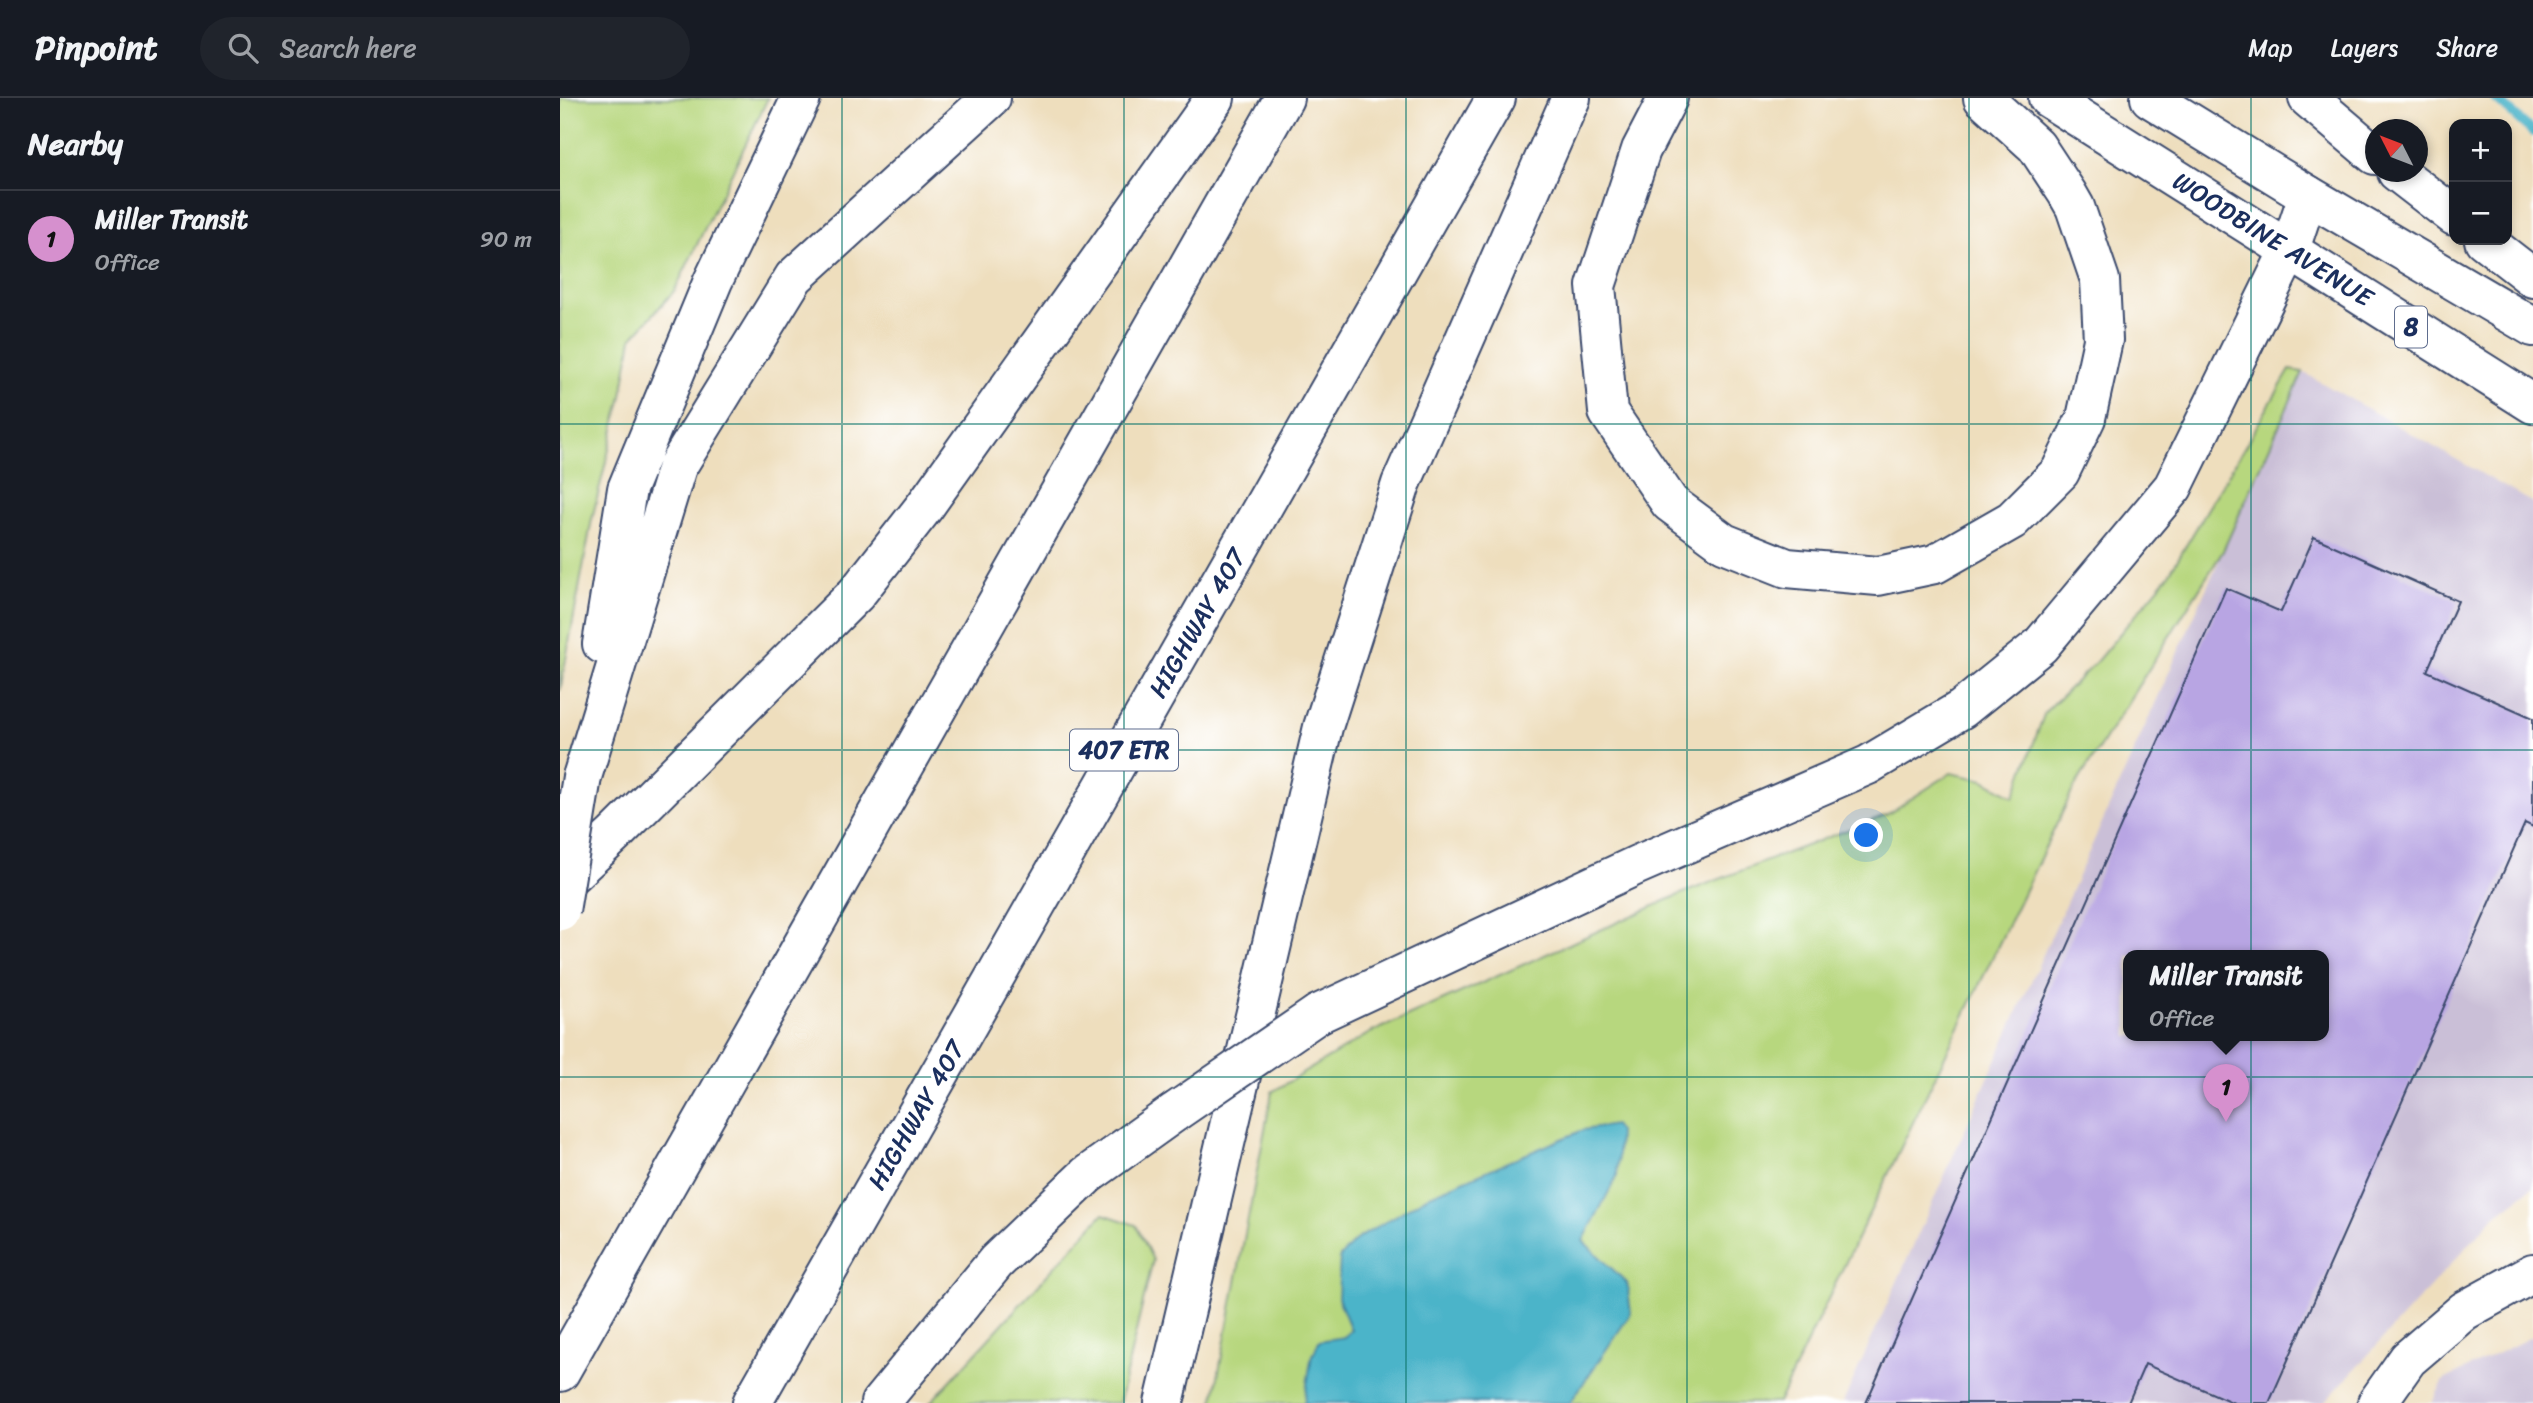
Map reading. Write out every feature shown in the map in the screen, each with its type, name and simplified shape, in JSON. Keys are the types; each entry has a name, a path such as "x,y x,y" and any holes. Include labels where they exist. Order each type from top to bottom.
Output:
{"main road":[{"path":"560,911 626,489 713,282 801,98"},
{"path":"582,777 677,467 794,277 991,98"},
{"path":"560,885 614,835 856,594 925,506 1215,98"},
{"path":"560,1372 1284,98"},
{"name":"HIGHWAY 407","path":"752,1403 1496,98"},
{"path":"1164,1403 1323,727 1401,484 1571,98"},
{"path":"1668,98 1641,150 1596,286 1608,412 1670,503 1724,543 1787,568 1878,576 1935,564 2012,520 2060,472 2086,418 2089,405 2103,340 2100,279 2075,207 2067,193 2036,146 1983,98"},
{"name":"WOODBINE AVENUE","path":"2048,98 2533,404"},
{"name":"8","path":"2150,98 2308,195 2533,327"},
{"path":"2308,98 2365,146"},
{"path":"2410,182 2449,212"},
{"path":"880,1403 996,1262 1087,1175 1318,1014 1637,865 1868,765 1962,709 2040,646 2173,487 2290,249 2308,195"},
{"path":"2490,245 2533,278"},
{"path":"2377,1403 2408,1359 2464,1311 2533,1273"}],"shaded area":[{"path":"2303,372 2533,503 2533,1187 2496,1215 2324,1403 1843,1403"},
{"path":"2533,1336 2533,1403 2432,1403 2444,1380"}],"green space":[{"path":"560,98 768,98 675,290 632,338 622,396 592,519 560,691"},
{"path":"2290,370 2303,372 2223,551 2074,788 1778,1403 1213,1403 1272,1092 1370,1033 1681,894 1886,815 1951,773 1984,780 2014,797 2045,712 2097,661 2168,576"},
{"path":"1103,1214 1136,1225 1153,1260 1119,1403 930,1403"}],"water":[{"path":"1614,1125 1619,1132 1617,1176 1583,1241 1627,1283 1631,1313 1570,1403 1304,1403 1311,1360 1319,1341 1344,1337 1351,1330 1338,1298 1340,1257 1357,1239 1430,1195 1583,1130"}],"building":[{"path":"2314,537 2458,601 2427,671 2533,718 2533,827 2525,823 2269,1403 2234,1403 2145,1364 2128,1403 1866,1403 2226,588 2281,612"}],"waterway":[{"path":"2495,98 2533,132"}],"place":[{"name":"Miller Transit","path":"2226,1122"}]}
